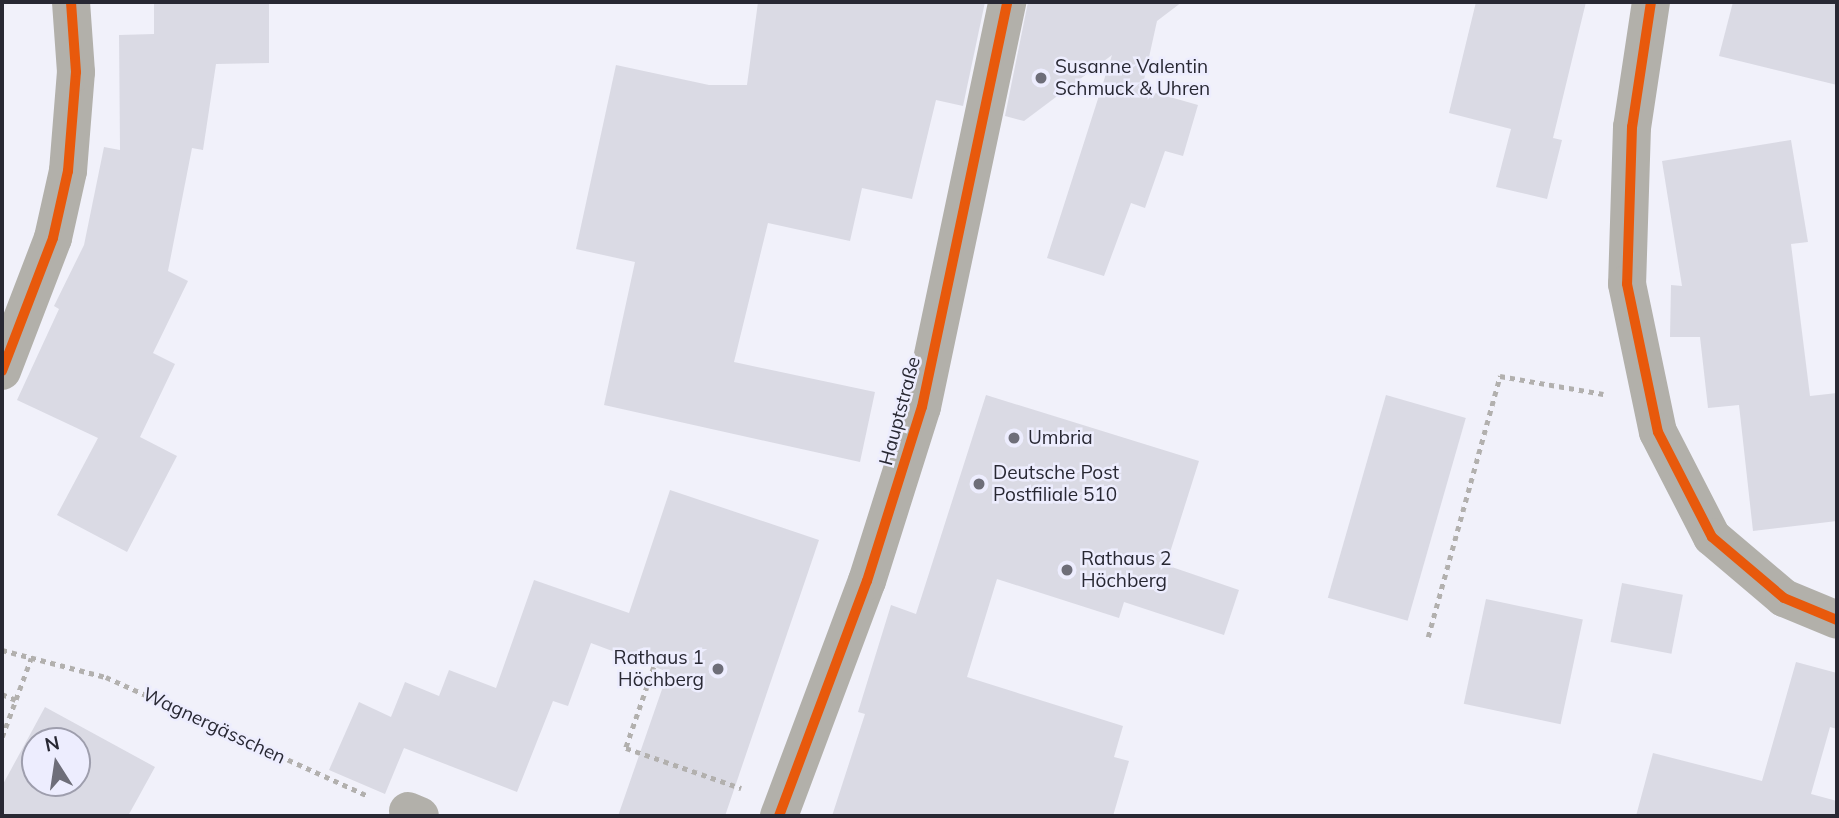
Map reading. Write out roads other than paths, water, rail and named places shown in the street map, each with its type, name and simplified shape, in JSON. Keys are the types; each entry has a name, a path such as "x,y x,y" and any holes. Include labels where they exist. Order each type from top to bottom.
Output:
{"street":[{"path":"2,371 53,238 68,171 76,72 71,2"},
{"name":"Hauptstraße","path":"779,816 867,580 922,407 1007,2"},
{"path":"1651,2 1632,127 1627,284 1658,432 1712,537 1784,598 1837,620"}],"place":[{"name":"Susanne Valentin Schmuck & Uhren","path":"1041,78"},
{"name":"Umbria","path":"1014,438"},
{"name":"Deutsche Post Postfiliale 510","path":"979,484"},
{"name":"Rathaus 2 Höchberg","path":"1067,570"},
{"name":"Rathaus 1 Höchberg","path":"718,669"}]}
